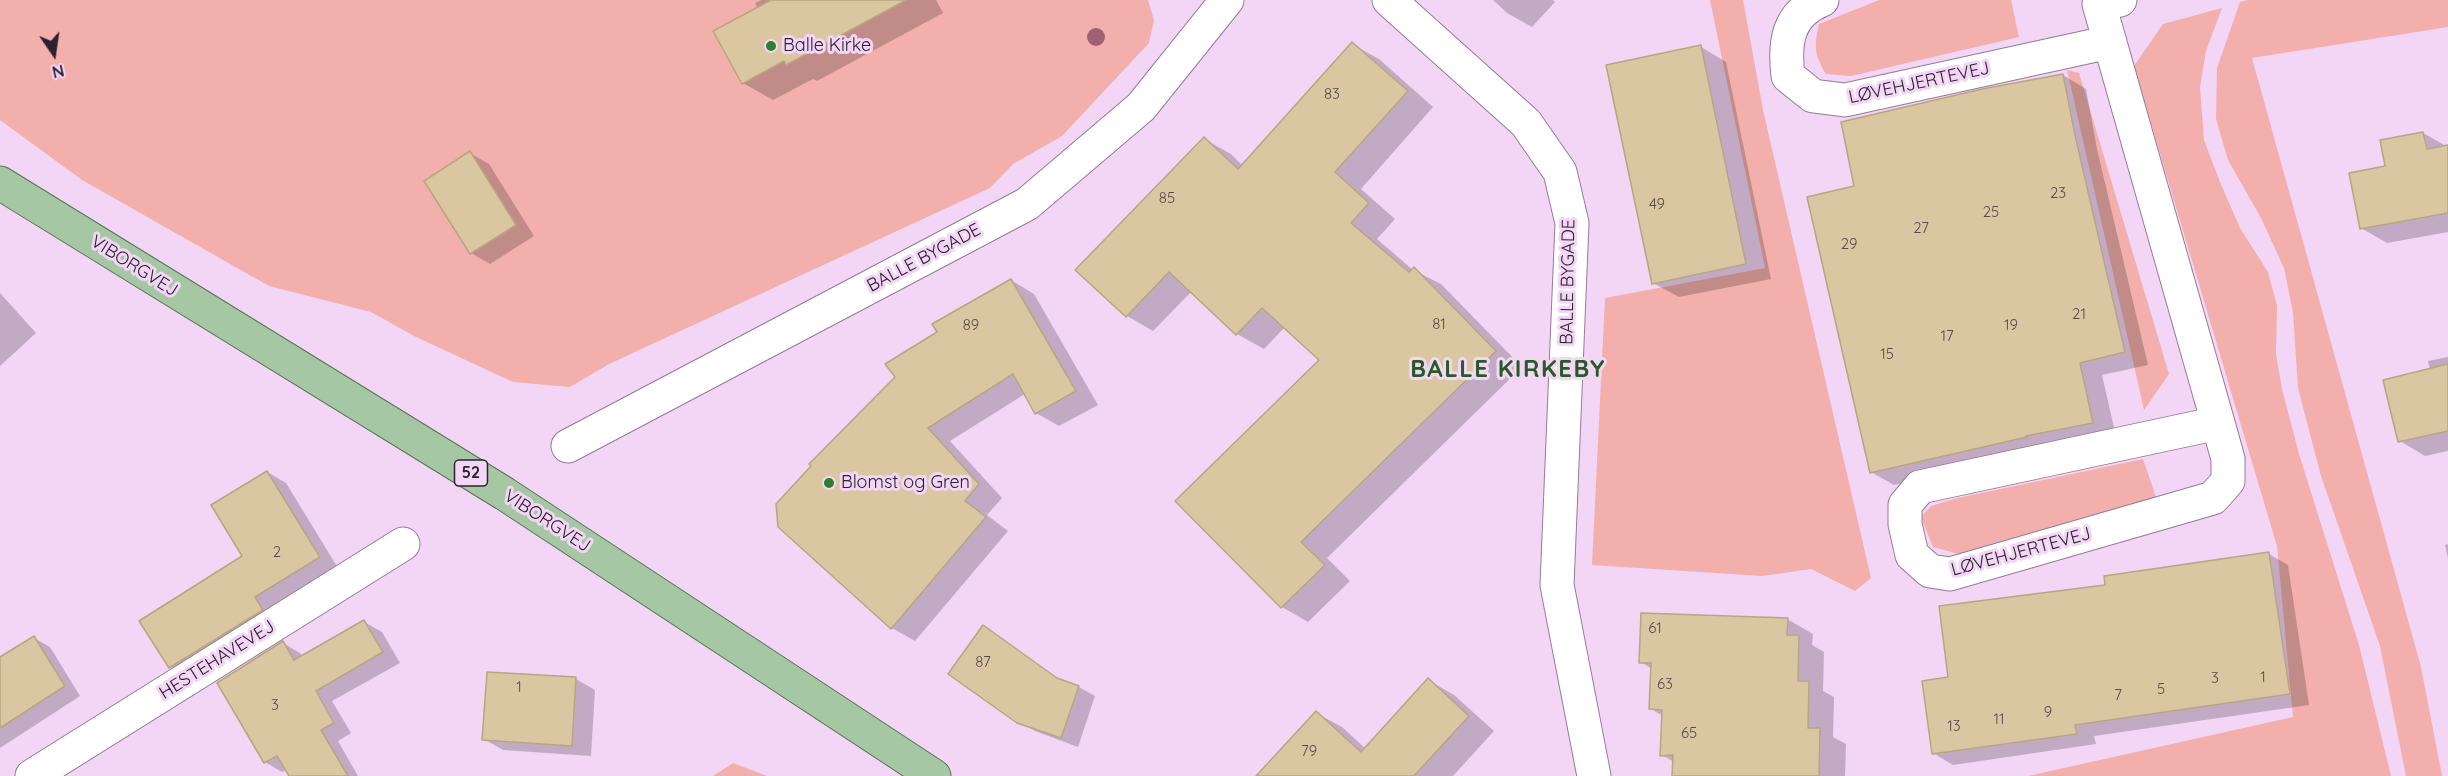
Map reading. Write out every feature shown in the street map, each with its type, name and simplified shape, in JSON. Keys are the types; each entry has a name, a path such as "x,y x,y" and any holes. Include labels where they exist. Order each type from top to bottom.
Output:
{"main road":[{"name":"VIBORGVEJ","path":"0,183 506,494 934,776"}],"street":[{"name":"BALLE BYGADE","path":"567,446 1027,204 1141,107 1227,0"},
{"name":"BALLE BYGADE","path":"1389,0 1526,123 1560,172 1572,223 1557,585 1594,776"},
{"name":"LØVEHJERTEVEJ","path":"1822,0 1807,6 1794,22 1785,49 1788,76 1813,96 1845,99 2110,42"},
{"name":"LØVEHJERTEVEJ","path":"2106,1 2110,42 2218,423 2228,459 2228,481 2213,498 1950,574 1930,571 1912,555 1905,524 1905,505 1920,487 2218,423"},
{"name":"HESTEHAVEVEJ","path":"32,776 403,544"}],"shaded area":[{"path":"0,0 1148,0 1154,20 1149,43 1062,136 1013,164 990,188 609,364 570,387 513,382 414,336 371,312 269,286 82,180 0,120"},
{"path":"1710,0 1743,0 1763,110 1871,578 1855,591 1811,569 1762,576 1592,565 1605,298 1765,268"},
{"path":"1879,0 2011,0 2019,37 1851,76 1826,74 1816,50 1819,24"},
{"path":"2248,0 2448,0 2448,27 2252,58 2421,667 2442,776 2406,776 2380,646 2321,476 2298,388 2293,312 2284,268 2261,218 2228,160 2216,119 2217,68 2240,2"},
{"path":"2222,8 2206,51 2200,87 2204,140 2240,228 2268,272 2277,306 2276,354 2282,389 2299,454 2359,645 2391,776 2028,776 2293,717 2277,546 2134,66 2163,24"},
{"path":"2067,70 2079,73 2169,374 2144,410"},
{"path":"2143,459 2156,497 1959,554 1933,547 1921,517 1931,506 1958,498"},
{"path":"733,763 767,776 713,776"}],"building":[{"name":"Balle Kirke","path":"771,0 906,0 786,65 784,61 742,84 713,31"},
{"path":"1352,42 1408,91 1335,172 1369,203 1351,223 1409,272 1414,267 1496,351 1301,542 1325,565 1281,608 1175,501 1319,360 1262,308 1236,335 1169,272 1126,317 1075,270 1204,137 1238,169"},
{"path":"1701,45 1746,264 1652,284 1606,65"},
{"path":"2063,74 2125,352 2080,363 2093,423 2026,436 1870,473 1807,197 1854,186 1841,122 1982,89"},
{"path":"2423,132 2427,149 2448,145 2448,213 2360,229 2349,173 2385,166 2380,140"},
{"path":"470,151 516,225 470,254 424,181"},
{"path":"1011,279 1076,391 1035,414 1013,374 928,428 979,484 965,501 986,517 891,629 778,527 776,504 811,466 809,464 895,377 885,364 937,332 932,324"},
{"path":"2448,364 2448,431 2398,442 2383,380"},
{"path":"267,471 320,557 255,597 263,610 169,668 139,621 242,556 211,505"},
{"path":"2269,552 2290,694 2075,725 2077,734 1932,754 1922,681 1948,677 1939,606 2105,585 2104,576"},
{"path":"1641,613 1788,618 1787,635 1799,635 1798,681 1809,681 1808,728 1820,728 1819,776 1672,776 1673,755 1660,756 1662,710 1649,709 1651,663 1639,663"},
{"path":"364,620 383,652 316,691 334,723 321,730 348,776 289,776 277,756 264,763 217,683 283,641 294,660"},
{"path":"983,625 1057,678 1079,686 1061,738 1017,723 948,674"},
{"path":"34,636 65,686 0,728 0,657"},
{"path":"487,672 576,677 572,746 482,740"},
{"path":"1428,678 1469,716 1414,776 1256,776 1316,711 1361,752"}],"place":[{"name":"Balle Kirke","path":"771,46"},
{"name":"Blomst og Gren","path":"829,483"}],"district":[{"name":"BALLE KIRKEBY","path":"1508,370"}]}
